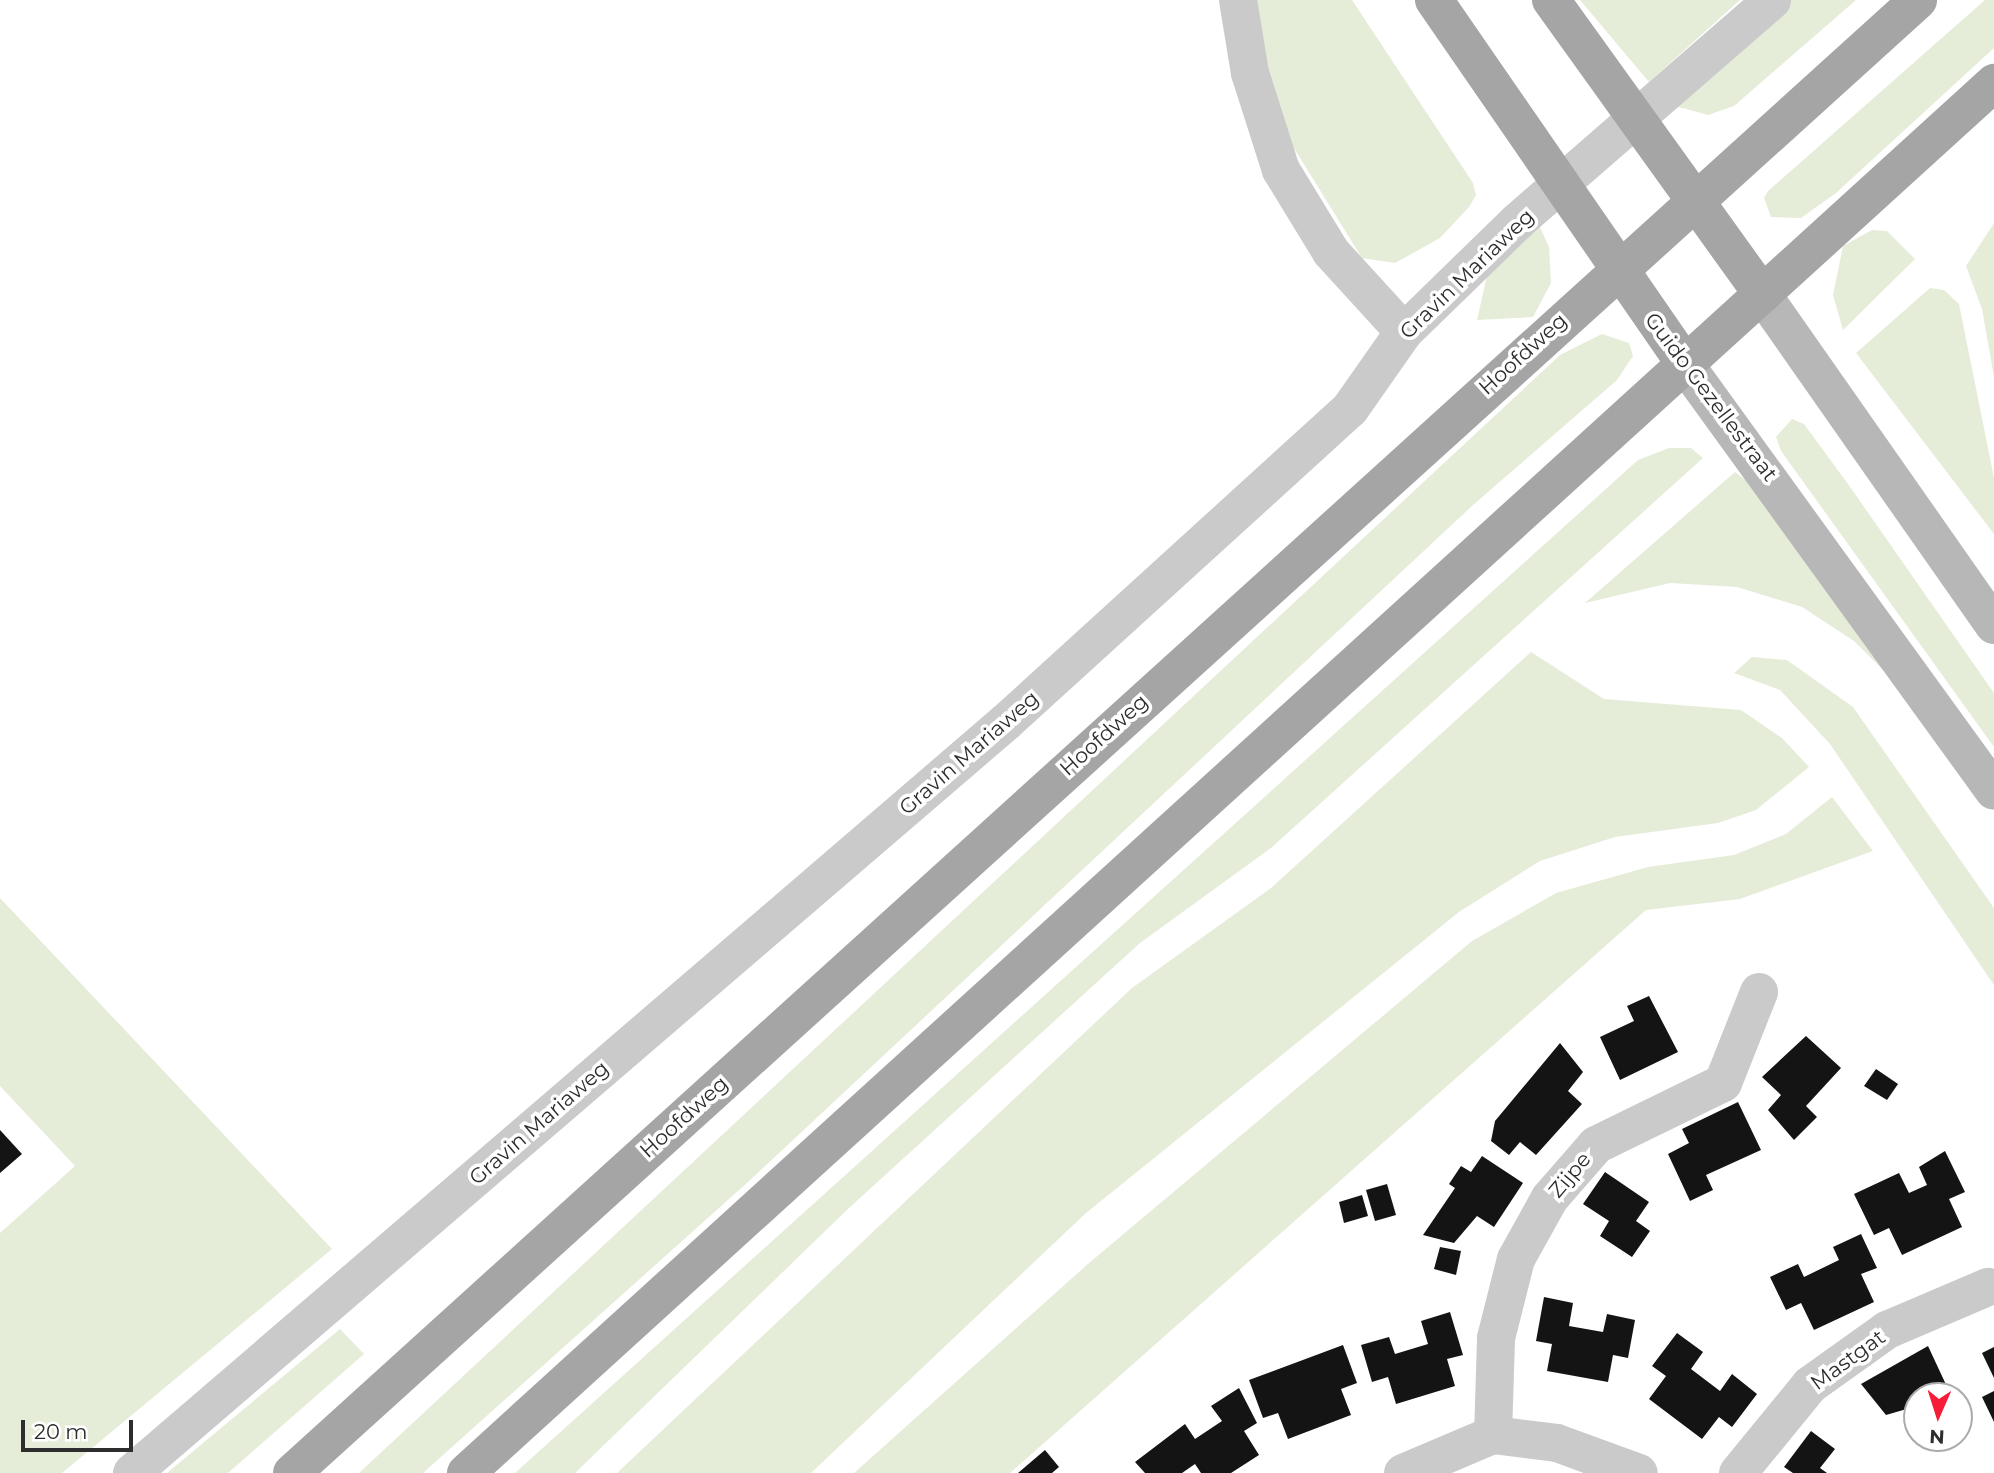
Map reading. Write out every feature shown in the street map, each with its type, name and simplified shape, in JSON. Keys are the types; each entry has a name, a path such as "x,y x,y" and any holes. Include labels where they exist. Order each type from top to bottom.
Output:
{"main road":[{"name":"Guido Gezellestraat","path":"1434,0 1684,363 1994,791"},
{"path":"1551,0 1762,293 1994,625"},
{"name":"Hoofdweg","path":"292,1473 1617,268 1918,0"},
{"path":"466,1473 1069,921 1589,457 1684,363 1994,83"}],"street":[{"path":"1238,0 1250,74 1281,170 1331,252 1404,332"},
{"name":"Gravin Mariaweg","path":"132,1473 1006,722 1350,409 1404,332 1562,183 1772,0"},
{"name":"Zijpe","path":"1493,1435 1496,1338 1516,1259 1550,1198 1595,1145 1723,1083 1759,992"},
{"name":"Mastgat","path":"1738,1473 1810,1385 1887,1330 1988,1287"},
{"path":"1402,1473 1493,1435 1556,1444 1639,1473"}],"green space":[{"path":"1256,0 1352,0 1473,183 1476,195 1469,207 1440,238 1395,263 1362,258 1292,145 1265,65"},
{"path":"1580,0 1740,0 1649,82"},
{"path":"1790,0 1856,0 1734,106 1708,115 1671,105"},
{"path":"1985,0 1994,0 1994,48 1836,193 1801,218 1771,217 1764,198 1768,191"},
{"path":"1994,223 1994,377 1982,309 1966,266"},
{"path":"1540,227 1549,247 1551,283 1533,317 1477,320 1489,267"},
{"path":"1872,230 1887,231 1915,259 1843,330 1833,295 1843,246"},
{"path":"1930,288 1944,290 1959,304 1994,478 1994,534 1856,353"},
{"path":"1602,334 1629,343 1633,356 1617,380 1472,506 748,1182 423,1473 359,1473 1560,355"},
{"path":"1792,419 1804,424 1994,693 1994,747 1781,451 1776,437"},
{"path":"1669,448 1691,448 1703,458 1271,848 1140,943 849,1208 575,1473 515,1473 1638,460"},
{"path":"1735,472 1751,484 1887,674 1854,641 1802,607 1737,587 1670,583 1585,603"},
{"path":"1531,652 1604,699 1741,710 1782,738 1809,767 1756,810 1718,823 1615,837 1540,861 1459,912 1086,1213 811,1473 617,1473 1132,988 1271,888"},
{"path":"1752,657 1787,660 1853,707 1994,908 1994,985 1830,744 1780,690 1734,673"},
{"path":"1832,797 1873,851 1740,899 1646,910 1010,1473 854,1473 1089,1263 1472,941 1556,893 1648,867 1734,855 1786,834"},
{"path":"0,898 332,1249 62,1473 0,1473 0,1233 75,1166 0,1086"},
{"path":"340,1329 364,1354 228,1473 167,1473"}],"building":[{"path":"1649,996 1678,1052 1620,1080 1600,1037 1634,1021 1627,1006"},
{"path":"1806,1036 1841,1068 1806,1106 1817,1117 1794,1140 1768,1110 1781,1095 1762,1077"},
{"path":"1560,1043 1583,1072 1568,1091 1582,1104 1536,1155 1520,1142 1509,1155 1491,1141 1495,1121"},
{"path":"1876,1069 1898,1084 1887,1100 1864,1086"},
{"path":"1738,1102 1761,1150 1706,1175 1713,1190 1690,1201 1668,1154 1689,1143 1682,1129"},
{"path":"0,1130 22,1154 0,1173"},
{"path":"1945,1151 1965,1192 1949,1199 1962,1227 1902,1255 1889,1228 1874,1235 1854,1194 1899,1173 1909,1193 1927,1185 1919,1167"},
{"path":"1482,1156 1523,1183 1494,1227 1477,1216 1454,1243 1423,1235 1455,1188 1449,1184 1461,1166 1471,1172"},
{"path":"1605,1172 1649,1202 1636,1221 1650,1231 1632,1257 1600,1236 1609,1221 1583,1204"},
{"path":"1387,1184 1396,1215 1375,1221 1366,1190"},
{"path":"1362,1195 1368,1216 1344,1223 1339,1202"},
{"path":"1861,1234 1877,1268 1861,1274 1874,1302 1814,1330 1801,1303 1786,1310 1770,1277 1798,1264 1804,1277 1839,1260 1833,1247"},
{"path":"1440,1247 1461,1251 1456,1275 1434,1269"},
{"path":"1544,1297 1573,1303 1569,1326 1603,1332 1607,1314 1635,1320 1628,1358 1613,1355 1608,1382 1547,1371 1552,1344 1536,1341"},
{"path":"1450,1312 1463,1355 1447,1359 1455,1386 1396,1404 1388,1377 1372,1382 1361,1345 1389,1337 1395,1354 1428,1344 1421,1321"},
{"path":"1677,1333 1703,1352 1691,1369 1720,1391 1732,1374 1757,1394 1732,1427 1719,1417 1702,1439 1649,1399 1666,1376 1652,1366"},
{"path":"1343,1345 1357,1383 1341,1389 1351,1415 1288,1439 1278,1413 1263,1418 1249,1380"},
{"path":"1928,1346 1945,1382 1903,1382 1903,1410 1886,1415 1861,1384"},
{"path":"1994,1347 1994,1378 1982,1353"},
{"path":"1239,1388 1257,1423 1244,1431 1259,1455 1231,1473 1201,1473 1195,1464 1182,1473 1145,1473 1135,1462 1185,1424 1195,1439 1222,1421 1211,1406"},
{"path":"1994,1391 1994,1422 1982,1397"},
{"path":"1811,1431 1835,1449 1820,1468 1827,1473 1793,1473 1784,1467"},
{"path":"1045,1450 1059,1467 1052,1473 1018,1473"}]}
